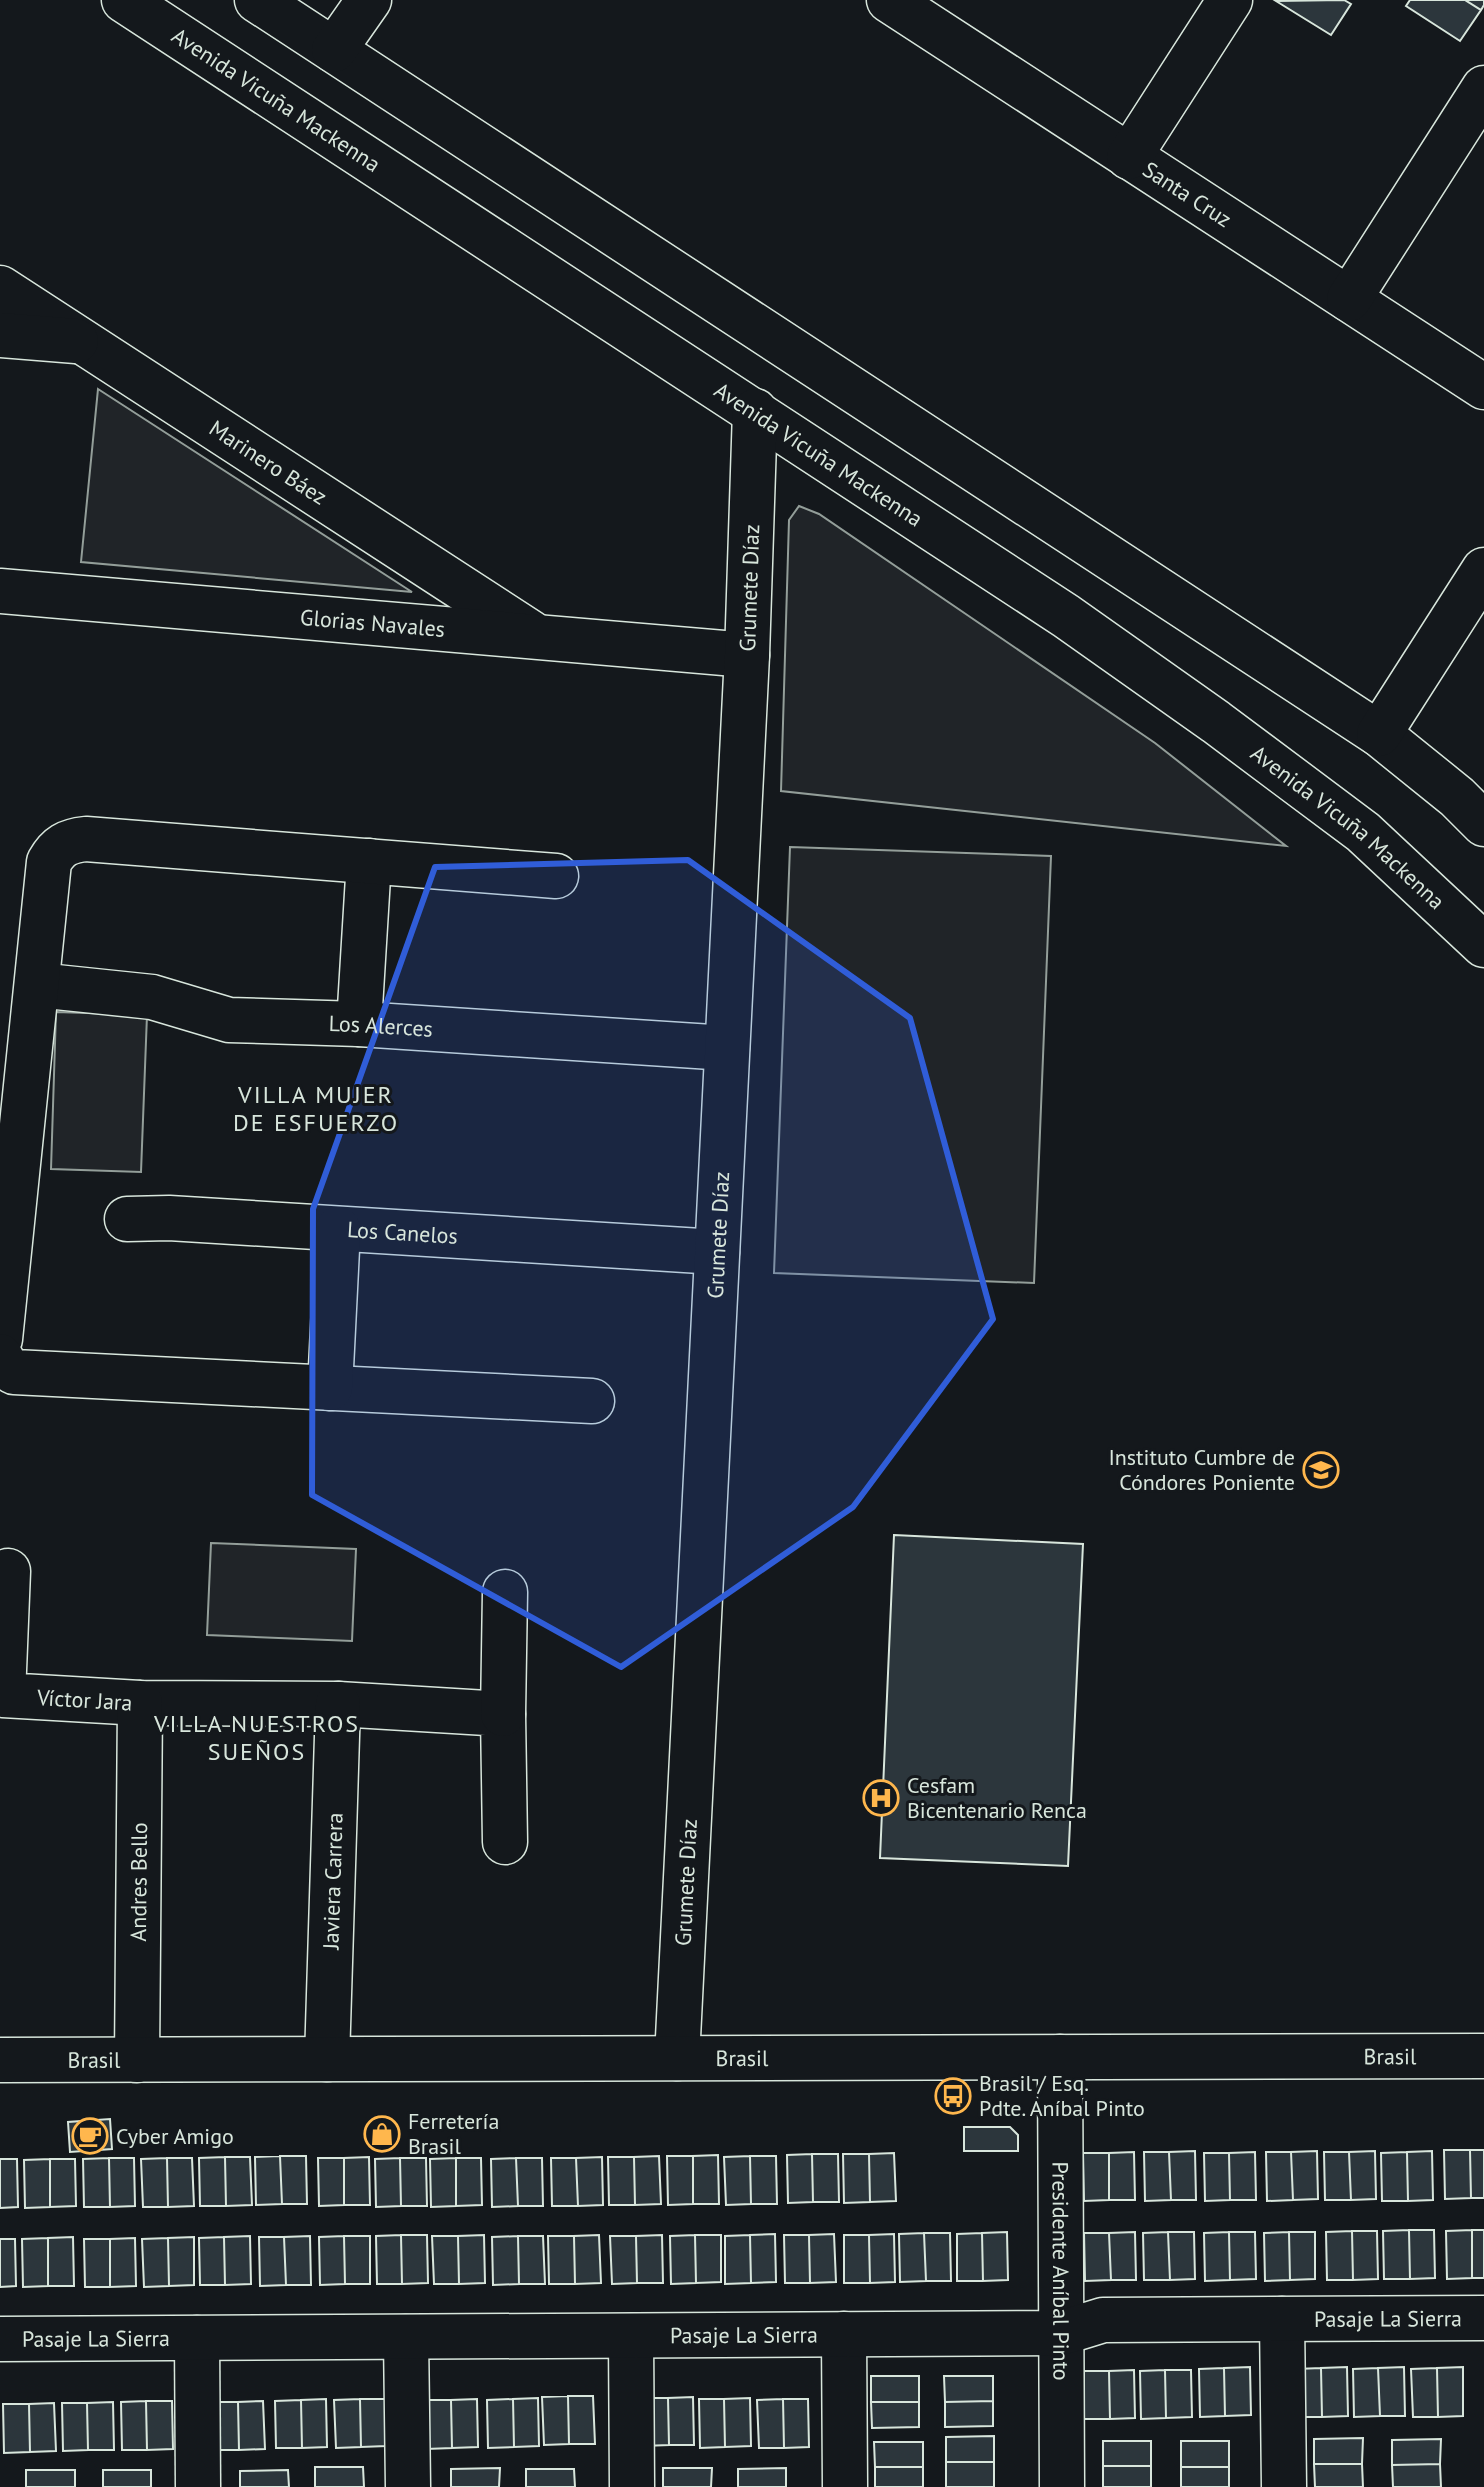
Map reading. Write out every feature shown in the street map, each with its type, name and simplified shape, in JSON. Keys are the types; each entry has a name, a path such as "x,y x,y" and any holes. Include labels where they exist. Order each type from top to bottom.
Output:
{"street":[{"name":"Avenida Vicuña Mackenna","path":"124,0 1066,616 1216,722 1363,832 1484,945"},
{"path":"257,0 1379,734 1457,797 1484,824"},
{"path":"334,50 369,0"},
{"path":"1129,157 1230,0"},
{"name":"Santa Cruz","path":"909,5 1129,157 1484,387"},
{"path":"1349,299 1484,88"},
{"name":"Marinero Báez","path":"0,288 537,637"},
{"path":"0,335 83,341"},
{"name":"Grumete Díaz","path":"677,2058 698,1250 727,1048 747,655 755,411"},
{"path":"1379,734 1484,570"},
{"name":"Glorias Navales","path":"0,591 747,655"},
{"path":"0,1339 49,862 61,845 86,839 556,876"},
{"path":"359,1024 369,861"},
{"name":"Los Alerces","path":"37,985 152,997 229,1020 359,1024 727,1048"},
{"name":"Los Canelos","path":"127,1219 169,1218 698,1250"},
{"path":"330,1388 338,1229"},
{"path":"0,1356 6,1367 14,1372 592,1401"},
{"name":"Víctor Jara","path":"8,1571 1,1698 140,1703 338,1704 503,1714"},
{"path":"505,1592 505,1842"},
{"name":"Andres Bello","path":"137,2060 140,1703"},
{"name":"Javiera Carrera","path":"327,2059 338,1704"},
{"name":"Brasil","path":"0,2060 1484,2056"},
{"name":"Presidente Aníbal Pinto","path":"1060,2057 1062,2487"},
{"name":"Pasaje La Sierra","path":"0,2339 1061,2333 1103,2320 1484,2318"},
{"path":"1282,2319 1284,2487"},
{"path":"844,2334 845,2487"},
{"path":"631,2336 632,2487"},
{"path":"406,2337 408,2487"},
{"path":"197,2338 198,2487"}],"highlighted area":[{"path":"688,860 910,1018 993,1319 853,1507 621,1667 312,1495 313,1209 435,867"}],"shaded area":[{"path":"98,389 412,592 81,562"},
{"path":"799,506 819,514 1155,743 1286,846 781,791 789,520"},
{"path":"790,847 1051,856 1034,1283 774,1273"},
{"path":"56,1012 147,1015 141,1172 51,1169"},
{"path":"211,1543 356,1549 352,1641 207,1635"}],"building":[{"path":"1344,0 1351,4 1331,35 1276,1"},
{"path":"1410,0 1465,0 1481,10 1460,41 1406,6"},
{"path":"1465,0 1484,0 1484,5 1481,10"},
{"path":"894,1535 1083,1544 1068,1866 880,1858"},
{"name":"Cyber Amigo","path":"110,2119 112,2149 70,2152 68,2122"},
{"path":"964,2127 1010,2127 1018,2135 1018,2151 964,2151"},
{"path":"1444,2150 1470,2150 1471,2198 1445,2199"},
{"path":"1470,2150 1484,2150 1484,2198 1471,2198"},
{"path":"1195,2151 1196,2200 1171,2200 1169,2152"},
{"path":"1317,2151 1318,2199 1293,2200 1291,2152"},
{"path":"1375,2151 1376,2199 1351,2200 1349,2152"},
{"path":"1432,2151 1433,2200 1408,2201 1407,2152"},
{"path":"1134,2152 1135,2200 1109,2200 1109,2153"},
{"path":"1144,2152 1169,2152 1171,2200 1145,2201"},
{"path":"1255,2152 1256,2200 1230,2200 1229,2153"},
{"path":"1266,2152 1291,2152 1293,2200 1267,2201"},
{"path":"1324,2152 1349,2152 1351,2200 1325,2200"},
{"path":"1407,2152 1408,2201 1382,2201 1381,2153"},
{"path":"894,2153 896,2201 870,2202 869,2154"},
{"path":"1083,2153 1109,2153 1109,2200 1084,2201"},
{"path":"1204,2153 1229,2153 1230,2200 1205,2201"},
{"path":"812,2154 838,2154 839,2202 813,2202"},
{"path":"812,2154 813,2202 788,2203 787,2155"},
{"path":"843,2154 869,2154 870,2202 844,2203"},
{"path":"718,2155 719,2204 693,2204 693,2156"},
{"path":"280,2156 306,2156 307,2204 282,2204"},
{"path":"280,2156 282,2204 256,2205 255,2157"},
{"path":"659,2156 661,2204 635,2205 634,2157"},
{"path":"667,2156 693,2156 693,2204 668,2205"},
{"path":"750,2156 776,2156 777,2204 751,2204"},
{"path":"750,2156 751,2204 726,2205 724,2157"},
{"path":"225,2157 250,2157 252,2205 226,2206"},
{"path":"225,2157 226,2206 200,2206 199,2158"},
{"path":"369,2157 370,2205 344,2205 344,2158"},
{"path":"602,2157 603,2205 578,2206 576,2158"},
{"path":"608,2157 634,2157 635,2205 609,2205"},
{"path":"109,2158 134,2158 135,2206 110,2207"},
{"path":"109,2158 110,2207 84,2207 83,2159"},
{"path":"167,2158 192,2158 194,2206 168,2207"},
{"path":"167,2158 168,2207 143,2207 141,2159"},
{"path":"318,2158 344,2158 344,2205 319,2206"},
{"path":"400,2158 426,2158 427,2206 401,2206"},
{"path":"400,2158 401,2206 376,2207 375,2159"},
{"path":"456,2158 481,2158 482,2205 456,2206"},
{"path":"456,2158 456,2206 431,2207 430,2159"},
{"path":"516,2158 542,2158 543,2206 518,2206"},
{"path":"516,2158 518,2206 492,2207 491,2159"},
{"path":"551,2158 576,2158 578,2206 552,2206"},
{"path":"0,2159 17,2159 18,2207 0,2208"},
{"path":"50,2159 75,2159 76,2206 50,2207"},
{"path":"50,2159 50,2207 25,2208 24,2160"},
{"path":"1409,2230 1410,2279 1384,2279 1383,2231"},
{"path":"1409,2230 1434,2230 1435,2278 1410,2279"},
{"path":"1472,2230 1472,2278 1447,2279 1446,2231"},
{"path":"1472,2230 1484,2230 1484,2278 1472,2278"},
{"path":"1352,2231 1353,2280 1327,2280 1326,2232"},
{"path":"1352,2231 1377,2231 1378,2279 1353,2280"},
{"path":"1007,2232 1008,2280 983,2281 982,2233"},
{"path":"1135,2232 1136,2280 1111,2280 1109,2233"},
{"path":"1168,2232 1170,2280 1144,2280 1143,2233"},
{"path":"1168,2232 1194,2232 1195,2279 1170,2280"},
{"path":"1229,2232 1230,2280 1205,2281 1204,2233"},
{"path":"1229,2232 1255,2232 1256,2279 1230,2280"},
{"path":"1289,2232 1290,2280 1265,2281 1264,2233"},
{"path":"1289,2232 1315,2232 1315,2279 1290,2280"},
{"path":"924,2233 950,2233 951,2281 926,2281"},
{"path":"924,2233 926,2281 900,2282 899,2234"},
{"path":"982,2233 983,2281 957,2281 957,2234"},
{"path":"1084,2233 1109,2233 1111,2280 1085,2281"},
{"path":"775,2234 776,2282 751,2283 750,2235"},
{"path":"834,2234 836,2282 810,2283 809,2235"},
{"path":"894,2234 895,2282 870,2283 869,2235"},
{"path":"401,2235 427,2235 428,2283 402,2284"},
{"path":"401,2235 402,2284 377,2284 376,2236"},
{"path":"484,2235 485,2283 459,2284 458,2236"},
{"path":"599,2235 601,2283 575,2284 574,2236"},
{"path":"662,2235 663,2283 637,2283 636,2236"},
{"path":"695,2235 721,2235 721,2282 696,2283"},
{"path":"695,2235 696,2283 671,2284 670,2236"},
{"path":"750,2235 751,2283 725,2284 725,2236"},
{"path":"784,2235 809,2235 810,2283 785,2283"},
{"path":"844,2235 869,2235 870,2283 844,2283"},
{"path":"250,2236 251,2284 225,2285 224,2237"},
{"path":"310,2236 311,2285 286,2285 284,2237"},
{"path":"344,2236 370,2236 370,2284 345,2284"},
{"path":"344,2236 345,2284 320,2285 319,2237"},
{"path":"432,2236 458,2236 459,2284 434,2284"},
{"path":"518,2236 543,2236 545,2284 519,2284"},
{"path":"518,2236 519,2284 493,2285 492,2237"},
{"path":"548,2236 574,2236 575,2284 549,2284"},
{"path":"610,2236 636,2236 637,2283 612,2284"},
{"path":"73,2237 74,2286 48,2286 48,2238"},
{"path":"194,2237 194,2285 169,2286 168,2238"},
{"path":"224,2237 225,2285 200,2285 199,2238"},
{"path":"259,2237 284,2237 286,2285 260,2286"},
{"path":"48,2238 48,2286 23,2287 22,2239"},
{"path":"135,2238 136,2286 110,2287 110,2239"},
{"path":"168,2238 169,2286 144,2287 142,2239"},
{"path":"0,2239 15,2239 16,2286 0,2287"},
{"path":"84,2239 110,2239 110,2287 85,2287"},
{"path":"1250,2367 1251,2415 1225,2416 1224,2368"},
{"path":"1347,2367 1348,2416 1322,2417 1321,2368"},
{"path":"1404,2367 1405,2416 1380,2416 1378,2368"},
{"path":"1463,2367 1463,2416 1438,2417 1437,2368"},
{"path":"1224,2368 1225,2416 1200,2417 1199,2369"},
{"path":"1321,2368 1322,2417 1297,2417 1296,2369"},
{"path":"1378,2368 1380,2416 1354,2417 1353,2369"},
{"path":"1437,2368 1438,2417 1413,2417 1411,2369"},
{"path":"1134,2370 1135,2418 1110,2419 1109,2371"},
{"path":"1165,2370 1166,2418 1141,2419 1140,2371"},
{"path":"1165,2370 1191,2370 1192,2417 1166,2418"},
{"path":"1084,2371 1109,2371 1110,2419 1084,2419"},
{"path":"871,2376 919,2376 919,2402 871,2402"},
{"path":"944,2376 993,2376 993,2401 945,2402"},
{"path":"568,2396 569,2444 544,2445 542,2397"},
{"path":"568,2396 593,2396 595,2444 569,2444"},
{"path":"693,2397 694,2445 669,2445 668,2398"},
{"path":"538,2398 539,2446 514,2447 513,2399"},
{"path":"642,2398 668,2398 669,2445 643,2446"},
{"path":"750,2398 751,2446 725,2447 724,2399"},
{"path":"326,2399 327,2447 302,2448 301,2400"},
{"path":"360,2399 361,2447 336,2448 334,2400"},
{"path":"360,2399 386,2399 386,2446 361,2447"},
{"path":"477,2399 478,2447 452,2448 451,2400"},
{"path":"513,2399 514,2447 488,2448 487,2400"},
{"path":"699,2399 724,2399 725,2447 700,2448"},
{"path":"783,2399 784,2448 759,2448 757,2400"},
{"path":"783,2399 808,2399 809,2447 784,2448"},
{"path":"301,2400 302,2448 276,2448 275,2401"},
{"path":"426,2400 451,2400 452,2448 426,2449"},
{"path":"146,2401 147,2450 122,2450 121,2402"},
{"path":"146,2401 172,2401 173,2449 147,2450"},
{"path":"263,2401 265,2449 239,2450 238,2402"},
{"path":"993,2401 993,2426 945,2427 945,2402"},
{"path":"113,2402 114,2450 88,2450 87,2403"},
{"path":"213,2402 238,2402 239,2450 213,2450"},
{"path":"871,2402 919,2402 919,2427 872,2428"},
{"path":"54,2403 56,2451 30,2452 29,2404"},
{"path":"62,2403 87,2403 88,2450 63,2451"},
{"path":"3,2404 29,2404 30,2452 4,2453"},
{"path":"994,2436 994,2462 946,2462 946,2437"},
{"path":"1363,2438 1362,2464 1314,2464 1314,2439"},
{"path":"1441,2439 1440,2464 1392,2465 1392,2440"},
{"path":"1103,2441 1151,2441 1151,2466 1103,2466"},
{"path":"1181,2441 1229,2441 1229,2467 1181,2467"},
{"path":"874,2442 923,2442 923,2467 875,2467"},
{"path":"946,2462 994,2462 994,2487 946,2487"},
{"path":"1314,2464 1362,2464 1363,2487 1315,2487"},
{"path":"1440,2464 1441,2487 1393,2487 1392,2465"},
{"path":"1103,2466 1151,2466 1151,2487 1103,2487"},
{"path":"315,2467 363,2467 364,2487 315,2487"},
{"path":"875,2467 923,2467 923,2487 875,2487"},
{"path":"1181,2467 1229,2467 1229,2487 1181,2487"},
{"path":"500,2468 499,2487 451,2487 451,2469"},
{"path":"663,2468 712,2468 711,2487 663,2487"},
{"path":"786,2468 786,2487 738,2487 738,2469"},
{"path":"526,2469 574,2469 575,2487 526,2487"},
{"path":"26,2470 75,2470 75,2487 26,2487"},
{"path":"103,2470 151,2470 151,2487 103,2487"},
{"path":"288,2470 289,2487 240,2487 240,2471"}],"place":[{"name":"Instituto Cumbre de Cóndores Poniente","path":"1321,1470"},
{"name":"Cesfam Bicentenario Renca","path":"881,1798"},
{"name":"Brasil / Esq. Pdte. Aníbal Pinto","path":"953,2096"},
{"name":"Ferretería Brasil","path":"382,2134"},
{"name":"Cyber Amigo","path":"90,2136"}],"district":[{"name":"VILLA MUJER DE ESFUERZO","path":"316,1108"},
{"name":"VILLA NUESTROS SUEÑOS","path":"257,1737"}]}
